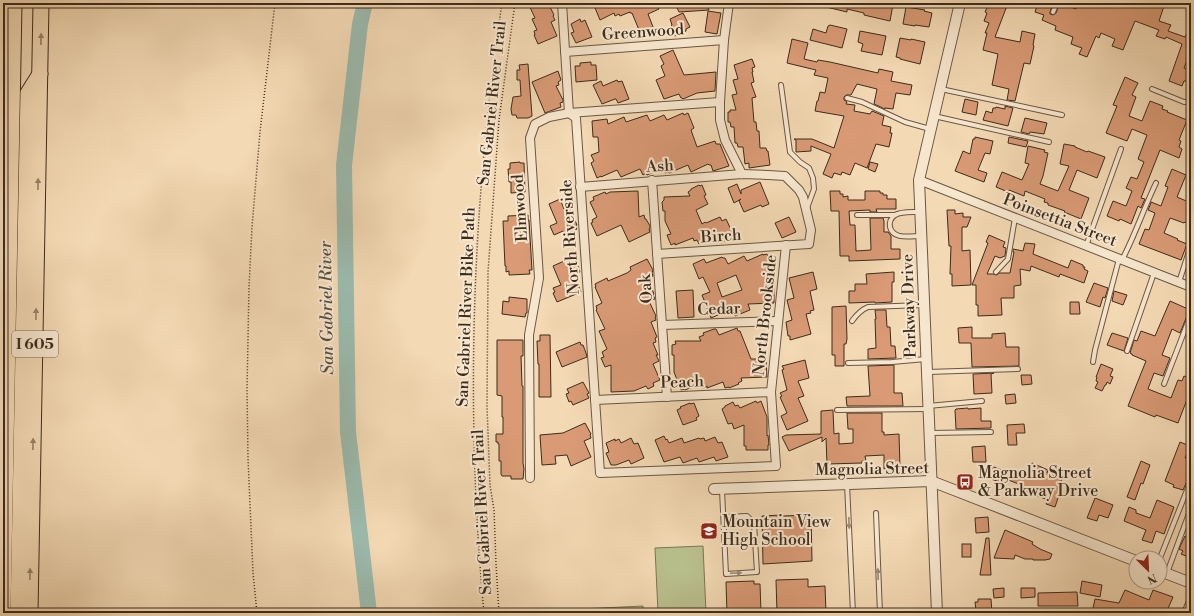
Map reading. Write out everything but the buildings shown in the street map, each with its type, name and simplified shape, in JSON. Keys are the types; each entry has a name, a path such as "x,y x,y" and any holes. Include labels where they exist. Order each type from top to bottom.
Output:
{"highway":[{"name":"I 605","path":"3,612 14,3"},
{"name":"I 605","path":"30,613 41,3"},
{"path":"18,613 28,92 40,74"},
{"path":"12,94 21,108 12,613"}],"street":[{"name":"North Riverside","path":"562,3 569,112 576,118 600,473"},
{"path":"730,3 724,40 720,120 725,140 742,174"},
{"name":"Parkway Drive","path":"937,613 919,180 960,3"},
{"name":"Greenwood","path":"565,52 724,40"},
{"name":"Elmwood","path":"530,478 529,335 539,278 530,138 534,124 550,117 569,112 720,102"},
{"name":"North Brookside","path":"600,473 776,466 771,392 786,245 809,244 811,230 803,198 799,190 785,176 742,174"},
{"name":"Ash","path":"580,187 652,180 742,174"},
{"name":"Oak","path":"652,180 667,397"},
{"name":"Poinsettia Street","path":"919,180 1191,287"},
{"name":"Birch","path":"658,254 786,245"},
{"name":"Cedar","path":"662,325 778,321"},
{"name":"Peach","path":"595,400 771,392"},
{"name":"Magnolia Street","path":"718,489 931,481 1128,558"},
{"path":"1168,574 1191,583"}],"lane":[{"path":"1053,12 1057,3"},
{"path":"781,84 790,152 800,162 809,168 813,178 814,189 806,210"},
{"path":"940,89 1062,116"},
{"path":"1152,90 1184,102 1188,102 1191,97"},
{"path":"847,98 862,102 905,122 930,130"},
{"path":"934,116 1049,142"},
{"path":"1086,246 1121,149"},
{"path":"1093,362 1095,350 1121,259 1129,245 1156,182"},
{"path":"857,215 895,215 920,212"},
{"path":"895,215 890,220 891,229 894,234 898,236 921,236"},
{"path":"996,272 1008,259 1015,218"},
{"path":"1180,282 1191,244"},
{"path":"1127,350 1154,272"},
{"path":"852,322 857,314 868,307 924,305"},
{"path":"1164,384 1191,314"},
{"path":"848,363 892,362 926,359"},
{"path":"927,372 1018,369"},
{"path":"837,410 928,407 982,401"},
{"path":"929,433 991,432"},
{"path":"1163,550 1191,480"},
{"path":"847,484 853,613"},
{"path":"718,489 724,517 726,574 757,572 754,523 747,516 724,517"},
{"path":"1168,561 1191,508"},
{"path":"876,513 880,613"},
{"path":"1184,613 1191,596"}],"path":[{"path":"257,613 253,574 248,458 247,390 249,287 260,132 275,3"},
{"name":"San Gabriel River Bike Path","path":"484,613 474,455 475,307 484,150 502,3"},
{"name":"San Gabriel River Trail","path":"500,613 494,510 490,485 487,333 488,272 499,120 515,3"}],"green space":[{"path":"703,546 706,613 658,613 655,548"},
{"path":"643,606 644,613 560,613 560,610"}],"waterway":[{"name":"San Gabriel River","path":"365,3 360,24 344,165 348,432 369,613"}],"place":[{"name":"Magnolia Street & Parkway Drive","path":"965,482"},
{"name":"Mountain View High School","path":"709,531"}]}
